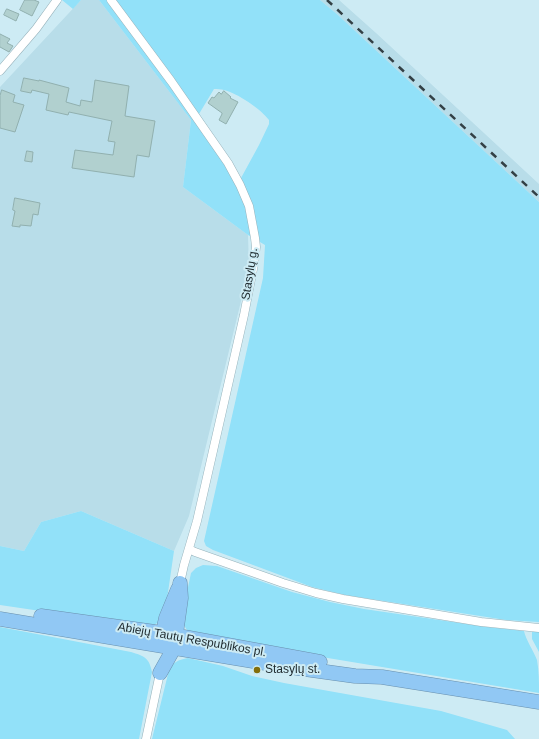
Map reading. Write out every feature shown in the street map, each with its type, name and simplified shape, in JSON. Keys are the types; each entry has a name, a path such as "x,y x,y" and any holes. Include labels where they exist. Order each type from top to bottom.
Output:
{"highway":[{"path":"160,673 168,641 172,600 180,583"},
{"name":"Abiejų Tautų Respublikos pl.","path":"0,611 107,625 168,641"},
{"name":"Abiejų Tautų Respublikos pl.","path":"0,619 168,641 351,668 382,677 533,701"}],"street":[{"path":"0,71 36,29 57,0"},
{"name":"Stasylų g.","path":"111,0 171,81 228,163 249,206 255,238 255,253 251,280 198,513 180,583"},
{"path":"189,549 283,583 336,598 481,622 539,628"},
{"path":"146,739 160,673"}],"shaded area":[{"path":"62,0 81,0 73,9"},
{"path":"81,0 99,0 191,120 183,187 248,235 249,268 189,516 174,551 81,511 41,522 24,551 0,546 0,87"},
{"path":"99,0 320,0 539,202 539,622 506,620 345,595 312,587 213,550 206,546 204,541 263,278 265,245 248,235 183,187 191,120","holes":["214,89 222,89 242,98 255,106 269,120 269,124 259,145 241,178 199,114"]},
{"path":"320,0 339,0 376,33 539,184 539,202 338,15"},
{"path":"81,511 174,551 165,613 161,620 157,623 149,627 0,605 0,546 24,551 41,522"},
{"path":"203,565 217,566 292,592 364,609 524,631 537,660 539,672 539,693 195,636 185,627 183,620 191,573 196,568"},
{"path":"0,627 131,652 145,658 149,663 152,672 139,739 0,739"},
{"path":"532,632 539,632 539,652 532,639"},
{"path":"188,658 223,666 252,676 284,683 441,711 507,730 515,739 152,739 168,674 173,664"}],"building":[{"path":"25,0 34,0 39,2 32,16 20,10"},
{"path":"7,9 19,14 16,21 4,15"},
{"path":"0,34 10,39 7,43 13,46 9,52 0,47"},
{"path":"24,78 39,80 69,88 66,102 80,106 81,100 92,102 95,80 129,86 125,116 155,121 149,157 137,155 134,177 72,168 75,150 113,155 115,142 108,141 112,121 69,112 68,115 46,110 49,94 32,90 31,93 21,91"},
{"path":"2,90 15,95 13,102 24,105 15,132 0,128 0,96"},
{"path":"224,91 231,97 230,98 238,102 226,124 219,120 222,113 208,103 212,97 214,98 219,92 221,94"},
{"path":"27,151 33,152 32,162 25,161"},
{"path":"15,198 40,203 38,215 33,214 31,226 12,226 15,211 13,210"}],"railway":[{"path":"327,0 539,197"}],"place":[{"name":"Stasylų st.","path":"257,670"}]}
